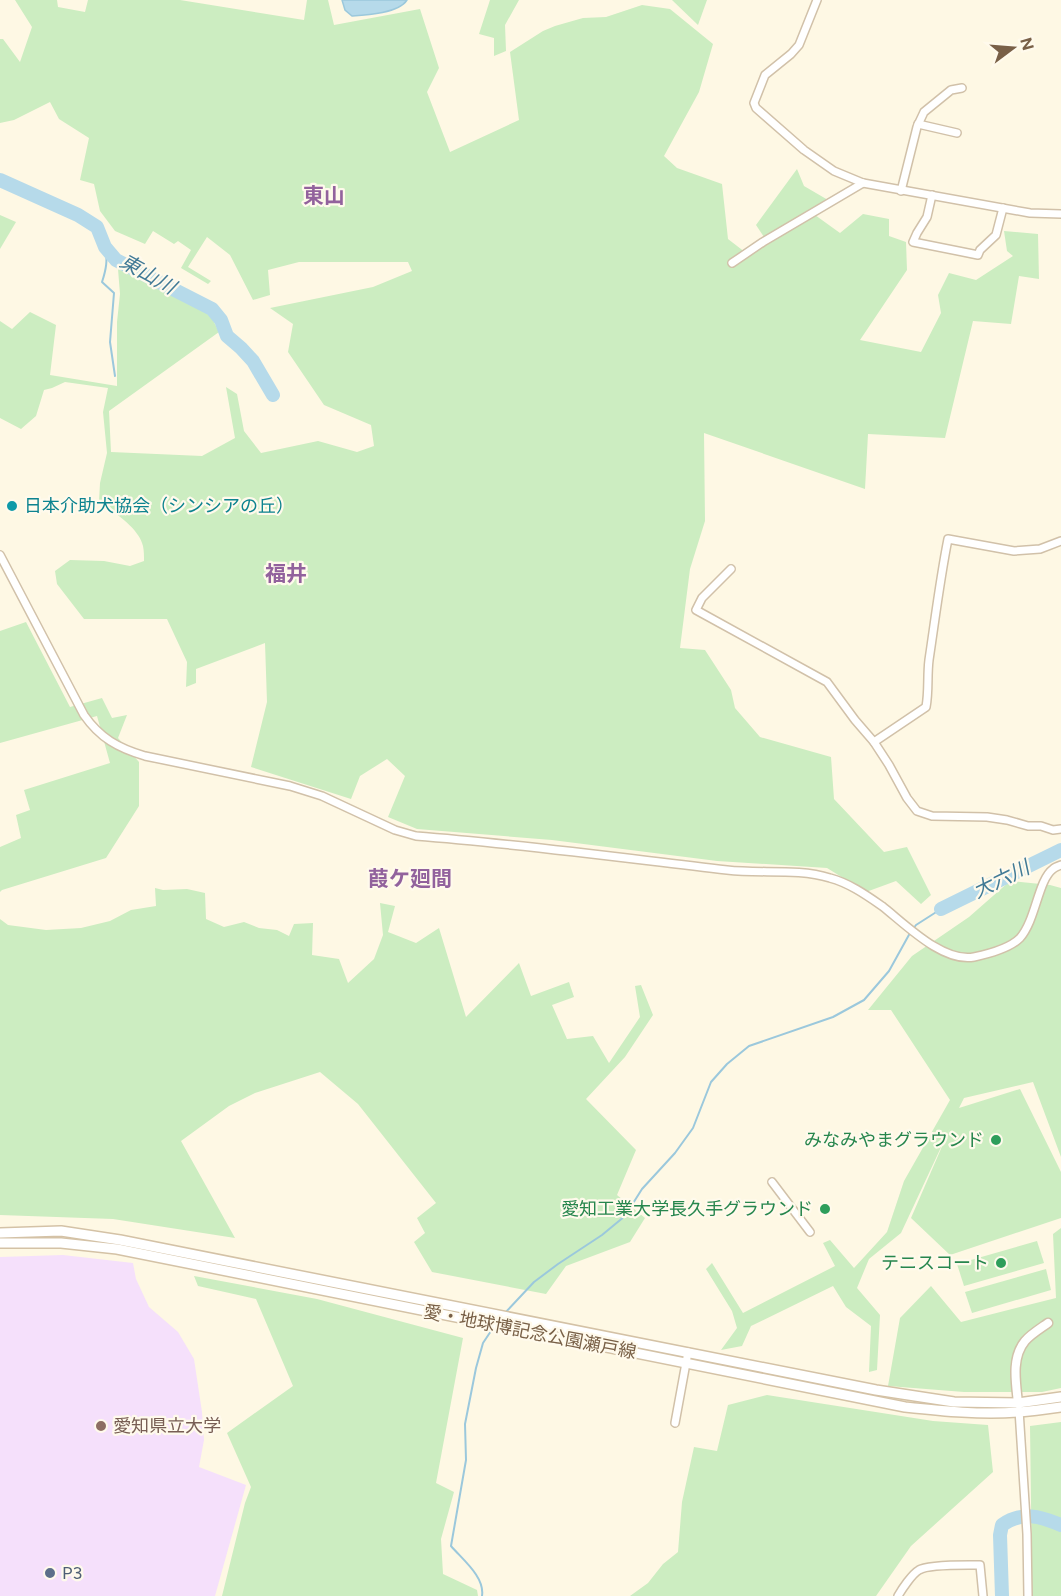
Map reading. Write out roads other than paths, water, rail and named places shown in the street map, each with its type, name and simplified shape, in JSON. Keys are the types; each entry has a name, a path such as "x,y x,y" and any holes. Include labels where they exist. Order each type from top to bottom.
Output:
{"main road":[{"name":"愛・地球博記念公園瀬戸線","path":"0,1233 61,1231 120,1240 876,1390 954,1402 1019,1408 1061,1397"},
{"name":"愛・地球博記念公園瀬戸線","path":"0,1244 60,1242 117,1250 905,1407 953,1412 1061,1407"}],"street":[{"path":"817,0 799,45 765,75 754,103 756,108 804,150 834,171 863,183 1030,213 1061,214"},
{"path":"901,191 918,124 924,112 951,90 962,88"},
{"path":"918,124 957,133"},
{"path":"732,263 863,183"},
{"path":"932,195 927,217 913,242 978,255 980,250 996,235 1003,208"},
{"path":"874,742 926,707 935,612 948,539 1014,551 1040,549 1061,541"},
{"path":"0,555 84,715 93,728 109,741 125,750 145,756 290,786 321,796 395,830 416,836 734,871 806,873 827,877 844,882 881,906 924,939 950,954 971,958 996,951 1019,939 1031,921 1046,878 1053,869 1061,865"},
{"path":"731,569 702,598 696,610 827,682 874,742 917,811 932,816 987,817 1028,826 1061,829"},
{"path":"772,1182 810,1232"},
{"path":"1028,1596 1027,1534 1015,1376 1017,1355 1025,1341 1048,1323"},
{"path":"675,1423 688,1352"},
{"path":"898,1596 919,1570 932,1567 980,1565 983,1596"}],"water":[{"path":"342,0 407,0 390,11 352,16 345,10"}],"waterway":[{"name":"東山川","path":"0,180 78,215 97,227 105,247 116,260 212,309 221,320 227,336 253,361 273,395"},
{"path":"105,247 106,265 102,282 114,293 110,342 115,376"},
{"name":"大六川","path":"941,909 1061,850"},
{"path":"913,929 941,909"},
{"path":"504,1314 534,1282 602,1235 625,1216 642,1189 675,1153 693,1128 711,1082 727,1064 749,1046 833,1017 864,1000 889,971 910,933"},
{"path":"482,1596 477,1576 451,1546 466,1460 465,1424 483,1343 493,1328"},
{"path":"1002,1596 1000,1535 1002,1525 1024,1516 1046,1519 1061,1525"}],"place":[{"name":"日本介助犬協会（シンシアの丘）","path":"12,506"},
{"name":"みなみやまグラウンド","path":"996,1140"},
{"name":"愛知工業大学長久手グラウンド","path":"825,1209"},
{"name":"テニスコート","path":"1001,1263"},
{"name":"愛知県立大学","path":"101,1426"},
{"name":"P3","path":"50,1573"}],"district":[{"name":"東山","path":"324,195"},
{"name":"福井","path":"286,573"},
{"name":"葭ケ廻間","path":"410,878"}]}
